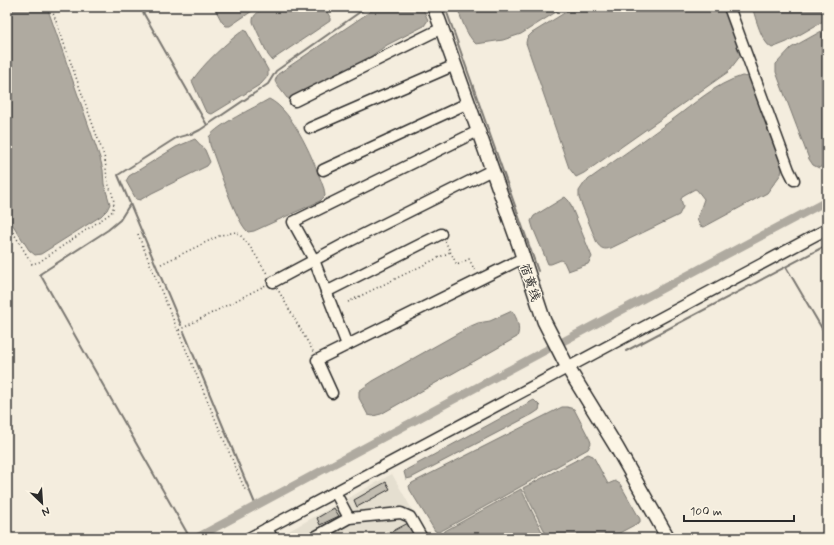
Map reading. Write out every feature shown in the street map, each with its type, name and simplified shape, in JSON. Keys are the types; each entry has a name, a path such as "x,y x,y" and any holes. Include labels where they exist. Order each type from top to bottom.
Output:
{"main road":[{"name":"宿黄线","path":"434,7 544,321 568,368 617,448 668,538"}],"street":[{"path":"730,7 789,170 794,180"},
{"path":"295,101 442,28"},
{"path":"310,128 455,65"},
{"path":"323,170 468,103"},
{"path":"347,345 314,260 293,222 478,131"},
{"path":"273,282 492,170"},
{"path":"249,538 827,229"},
{"path":"326,292 441,234"},
{"path":"332,393 317,360 523,258"},
{"path":"335,492 349,518"},
{"path":"313,538 349,518 401,513 406,514 411,519 422,538"},
{"path":"267,528 272,538"}],"path":[{"path":"7,222 32,264 39,262 111,213 114,208 114,202 107,179 104,156 51,7"},
{"path":"161,264 221,235 236,232 246,242 273,282 317,360"},
{"path":"138,234 246,492"},
{"path":"441,234 456,265 469,259 479,280"},
{"path":"348,302 450,252"},
{"path":"178,331 273,282"}],"shaded area":[{"path":"7,7 47,7 100,158 104,184 110,204 101,216 41,254 35,255 29,250 7,216"},
{"path":"214,7 258,7 230,26 226,26 222,22"},
{"path":"266,7 324,7 330,17 330,21 272,60 268,55 253,22 255,15"},
{"path":"377,7 422,7 428,20 424,26 387,45 350,71 292,99 287,98 275,81 278,74"},
{"path":"457,7 564,7 521,34 503,40 476,44 467,32"},
{"path":"574,7 727,7 741,55 728,72 584,173 576,177 569,168 526,43 527,38 532,33"},
{"path":"752,7 827,7 827,19 787,42 772,48 768,45 762,35"},
{"path":"827,28 827,163 819,168 813,165 809,159 776,72 776,64 791,48"},
{"path":"245,29 268,70 268,76 261,84 212,114 208,113 205,110 192,81 216,53"},
{"path":"742,76 749,77 751,80 782,167 781,174 767,193 704,227 700,226 697,219 704,199 695,189 684,195 681,199 683,207 679,215 611,248 605,249 600,247 579,198 579,191 585,182 705,95 723,84"},
{"path":"269,99 287,114 295,126 309,152 324,189 325,196 320,201 254,231 248,232 238,217 233,205 210,145 209,137 220,127"},
{"path":"195,139 205,150 210,162 207,166 140,200 136,199 126,181 129,176 176,147"},
{"path":"565,197 569,201 592,257 588,264 568,271 564,262 561,260 548,264 531,221 534,216"},
{"path":"512,311 518,323 519,330 517,337 381,414 373,416 368,415 359,398 359,391 373,381 471,326 490,321"},
{"path":"534,400 540,406 539,410 533,414 411,478 406,479 404,472 406,470"},
{"path":"562,407 574,409 590,440 591,443 588,449 443,530 438,532 435,531 410,490 409,486 412,483"},
{"path":"588,454 593,456 608,484 615,481 620,484 640,519 640,522 610,538 548,538 523,488"},
{"path":"392,474 428,538 276,538"},
{"path":"521,489 545,538 441,538 445,531"}],"building":[{"path":"386,482 390,489 357,507 354,500"},
{"path":"334,508 339,516 320,525 317,518"},
{"path":"410,522 419,538 380,538"}],"waterway":[{"path":"140,7 207,125"},
{"path":"181,325 118,175 176,138 200,130 268,84 276,71 367,7"},
{"path":"445,7 538,271"},
{"path":"562,342 827,201"},
{"path":"130,204 120,220 108,230 40,274 190,538"},
{"path":"626,351 827,245"},
{"path":"786,267 827,337"},
{"path":"184,332 256,506"},
{"path":"196,538 550,348"}]}
